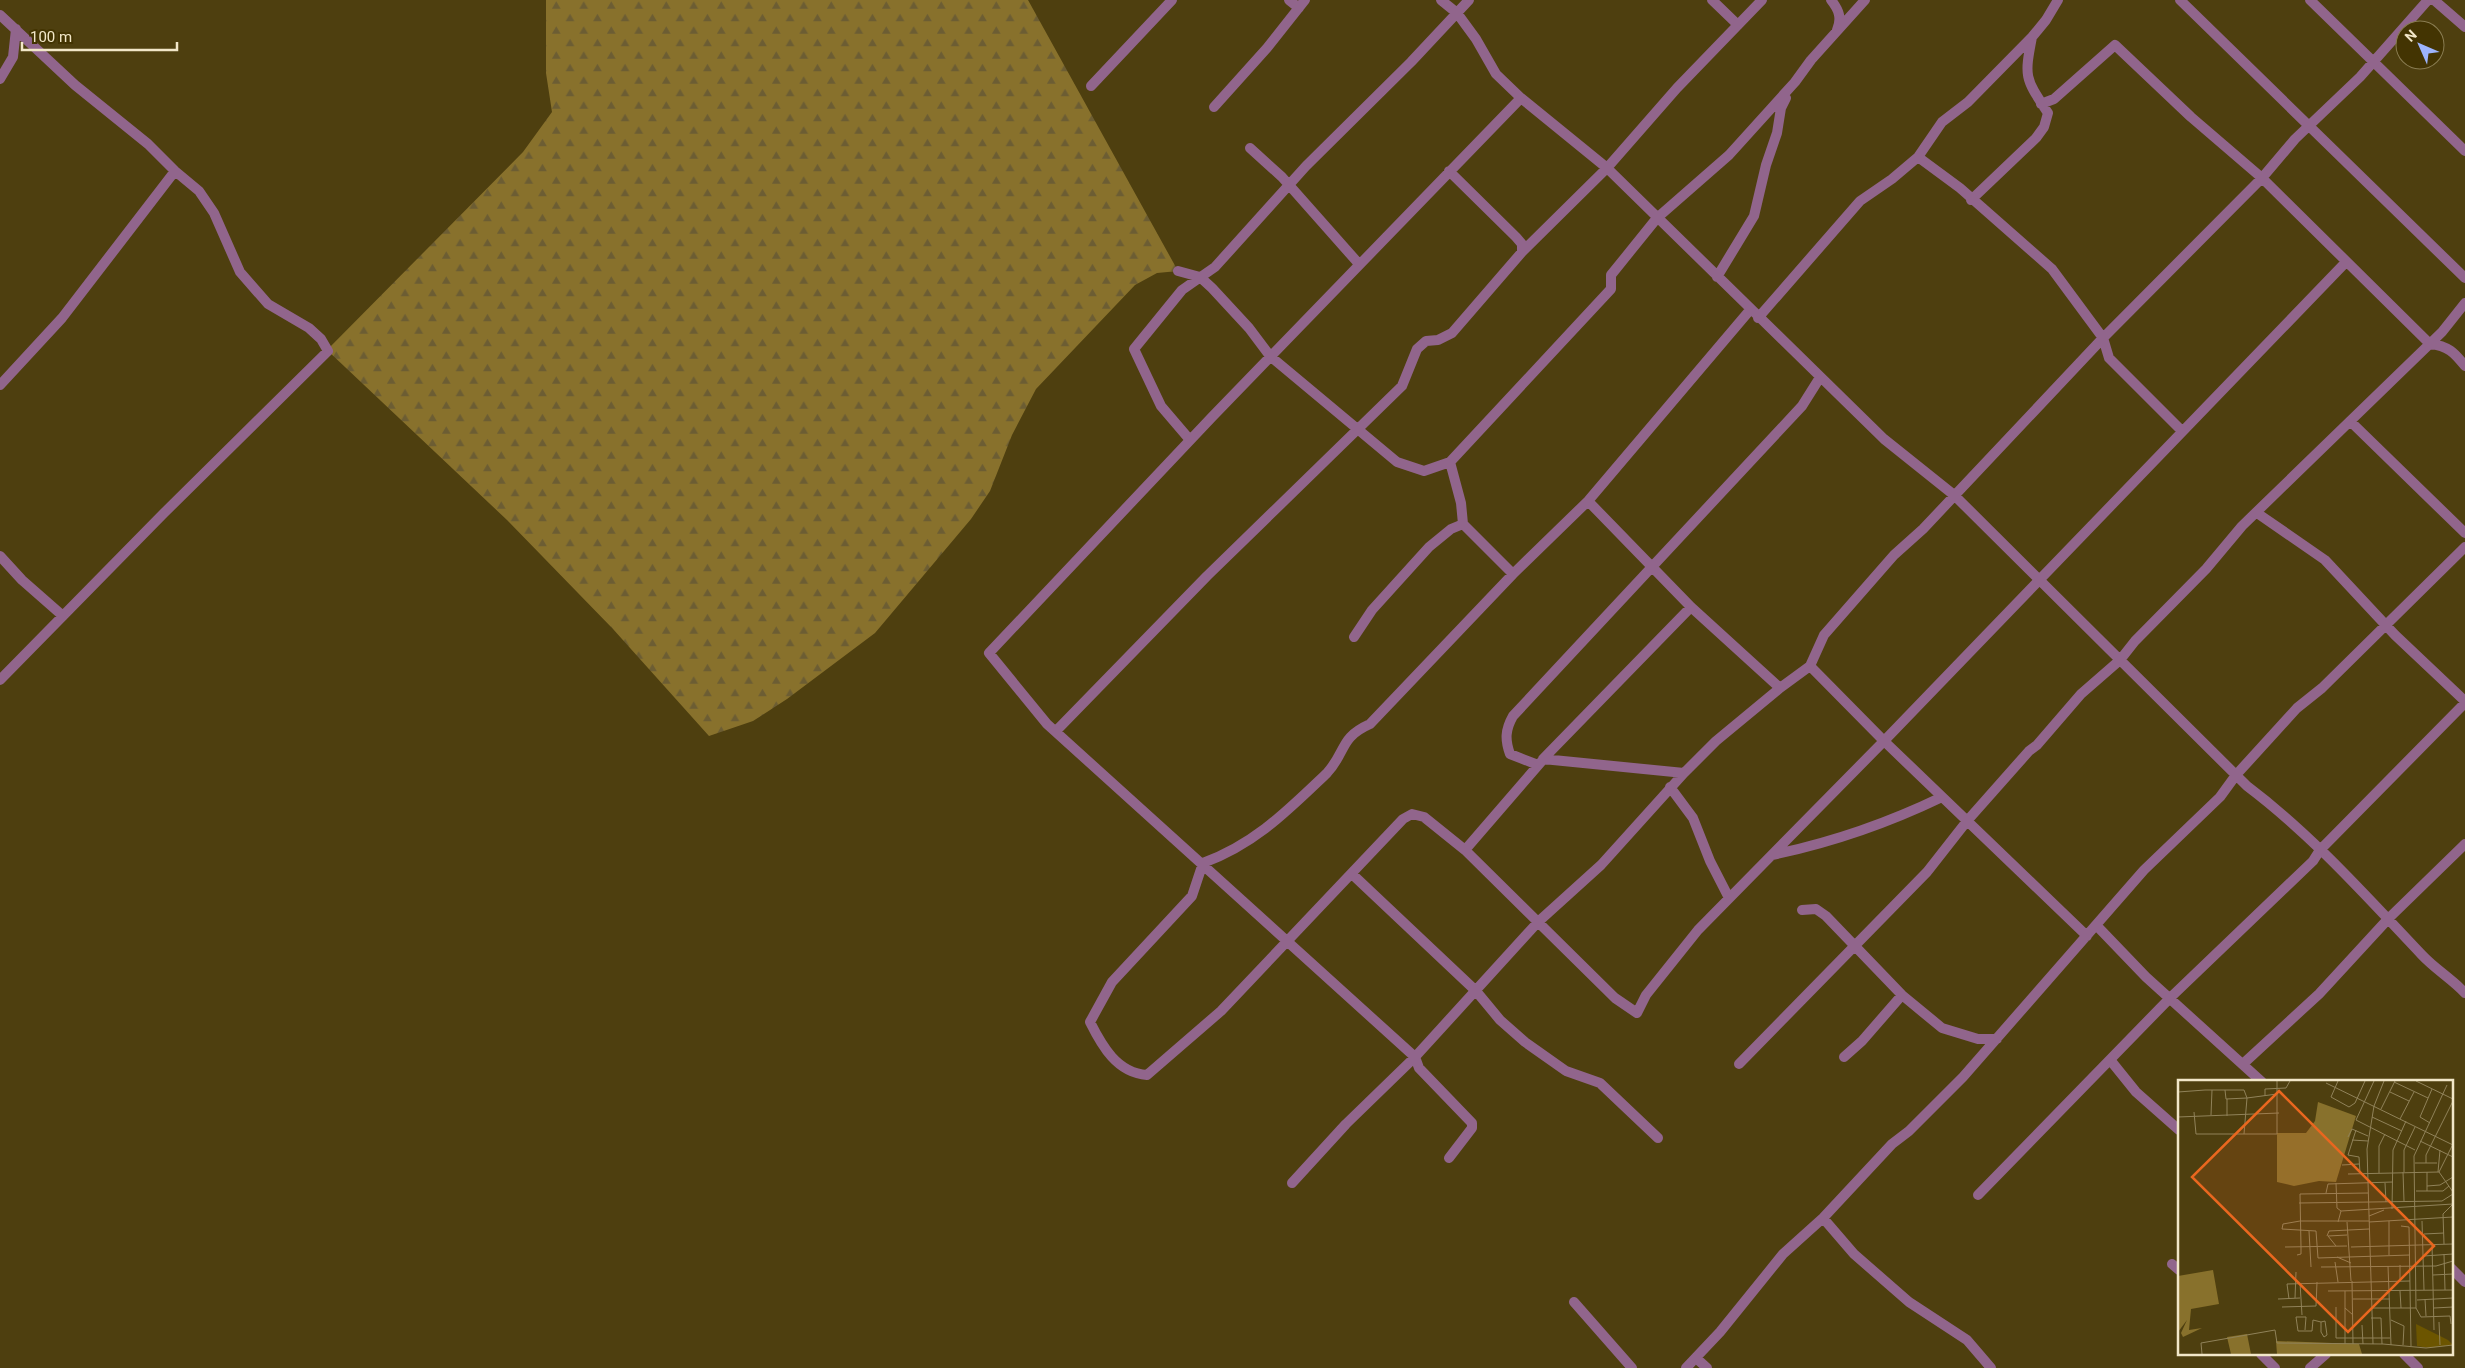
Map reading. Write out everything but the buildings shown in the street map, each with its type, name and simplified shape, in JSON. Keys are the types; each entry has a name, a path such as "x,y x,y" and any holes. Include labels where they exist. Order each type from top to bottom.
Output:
{"street":[{"path":"1091,86 1172,0"},
{"path":"1214,107 1267,48 1302,4 1289,0"},
{"path":"1441,0 1457,13 1476,38 1496,74 1521,98 1607,168 1820,379 1845,400 1884,439 1954,495 2236,775 2276,808 2320,850 2389,918 2423,957 2463,988"},
{"path":"1190,440 1161,406 1134,349 1182,290 1215,267 1288,184 1405,68 1469,0"},
{"path":"1712,0 1738,25"},
{"path":"1056,731 1207,576 1402,386 1417,349 1426,341 1438,340 1452,333 1522,252 1607,168 1677,88 1762,0"},
{"path":"1831,0 1839,10 1840,22 1835,36"},
{"path":"1178,270 1200,277 1226,302 1270,356 1397,462 1424,471 1450,462 1611,289 1611,275 1657,218 1729,155 1865,0"},
{"path":"1758,318 1860,201 1892,179 1918,157 1942,122 1968,102 2032,37 2046,20 2058,0"},
{"path":"2180,0 2465,278"},
{"path":"2310,0 2465,152"},
{"path":"1292,1183 1346,1124 1415,1058 1538,922 1601,865 1684,773 1716,742 1780,688 1810,666 1824,635 1855,598 2103,338 2262,178 2295,139 2310,127 2374,62 2428,0"},
{"path":"2434,0 2465,27"},
{"path":"0,15 75,85 148,144 175,171 199,191 214,213 240,272 268,304 309,328 321,339 328,351 0,680"},
{"path":"0,79 13,57 16,29"},
{"path":"1971,200 2036,138 2044,127 2048,113 2030,86 2026,70 2032,37"},
{"path":"2041,104 2054,99 2115,45 2191,117 2262,178 2430,344 2445,346 2455,352 2465,366"},
{"path":"1717,277 1754,216 1766,166 1777,133 1781,108 1795,82"},
{"path":"1449,1158 1472,1128 1472,1123 1419,1068 1415,1058 1290,941 1246,907 1202,863 1106,779 1047,724 989,653 1270,356 1521,98"},
{"path":"1250,148 1288,184 1359,264"},
{"path":"1918,157 2052,269 2103,338 2109,358 2182,431"},
{"path":"0,385 62,318 175,171"},
{"path":"1449,172 1516,237 1522,244 1522,252"},
{"path":"1202,863 1192,896 1112,982 1090,1022 1102,1047 1124,1068 1136,1074 1147,1075 1222,1011 1403,819 1412,814 1424,817 1465,850 1615,998 1637,1013 1646,995 1698,930 1884,741 2038,579 2346,262"},
{"path":"1739,1064 1927,872 1967,821 2081,694 2120,660 2135,641 2206,569 2242,526 2351,422 2381,388 2430,344 2465,303"},
{"path":"1202,863 1228,854 1253,839 1322,779 1336,763 1350,735 1370,724 1513,574 1588,501 1750,310"},
{"path":"1684,773 1541,762 1510,754 1506,742 1507,728 1513,716 1802,406 1820,379"},
{"path":"2351,422 2465,533"},
{"path":"1450,462 1461,503 1464,524 1513,574"},
{"path":"1588,501 1690,606 1780,688"},
{"path":"1978,1195 2111,1061 2171,997 2313,861 2320,850 2465,702 2386,626 2325,560 2257,513"},
{"path":"1354,637 1372,610 1429,547 1451,529 1464,524"},
{"path":"1686,1368 1783,1254 1823,1218 1892,1144 1963,1077 2156,857 2220,797 2236,775 2297,708 2386,626 2465,547"},
{"path":"0,556 22,580 63,616"},
{"path":"1465,850 1541,762 1690,606"},
{"path":"1810,666 1884,741 2087,936"},
{"path":"1670,788 1693,818 1710,861 1729,898"},
{"path":"1771,856 1812,847 1891,820 1942,797"},
{"path":"2244,1064 2319,994 2389,918 2465,844"},
{"path":"1352,874 1476,991 1500,1020 1525,1042 1566,1071 1600,1082 1658,1138"},
{"path":"1802,910 1816,910 1826,916 1902,995 1942,1028 1978,1039 1997,1039"},
{"path":"2097,926 2146,977 2171,997 2206,1032 2260,1080"},
{"path":"1844,1057 1862,1042 1902,995"},
{"path":"2111,1061 2136,1092 2178,1129"},
{"path":"1823,1218 1854,1254 1908,1302 1967,1340 1991,1368"},
{"path":"2452,1269 2465,1282"},
{"path":"1574,1302 1632,1368"},
{"path":"2263,1356 2274,1368"},
{"path":"2310,1368 2324,1356"},
{"path":"2406,1356 2418,1368"},
{"path":"1696,1358 1707,1368"}],"green space":[{"path":"546,0 1028,0 1178,271 1157,273 1135,285 1036,389 1012,435 990,491 971,519 875,633 787,699 753,721 709,736 613,629 507,520 327,350 523,152 552,112 546,73"}]}
